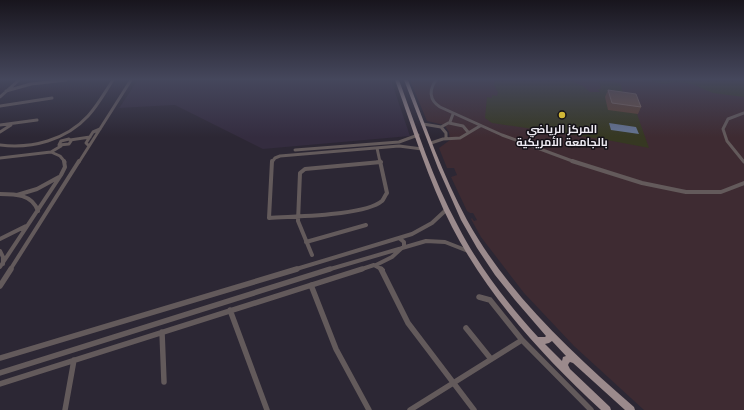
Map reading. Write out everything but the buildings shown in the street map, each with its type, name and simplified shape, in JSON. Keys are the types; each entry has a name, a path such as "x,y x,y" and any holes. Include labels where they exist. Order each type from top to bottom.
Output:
{"main road":[{"path":"404,99 446,210 468,251 496,292 535,338 605,408"},
{"path":"413,99 464,221 510,288 576,360 631,410"},
{"path":"535,338 541,341 546,341 550,338 550,333"},
{"path":"566,370 564,365 566,360 570,358 576,360"}],"street":[{"path":"0,106 44,99"},
{"path":"0,145 29,145 60,135 85,120 100,99"},
{"path":"0,286 119,99"},
{"path":"432,99 440,108 480,126 574,163 647,184 686,192 709,194 729,192 744,183"},
{"path":"0,101 7,104"},
{"path":"744,113 728,119 723,128 727,141 744,162"},
{"path":"423,124 441,127 449,123 453,114"},
{"path":"0,125 37,120"},
{"path":"449,123 463,126 468,132"},
{"path":"0,132 14,124"},
{"path":"431,143 446,138 462,137 480,126"},
{"path":"441,127 445,131 446,138"},
{"path":"89,146 86,143 95,130 100,128"},
{"path":"60,135 64,140 70,141 89,139"},
{"path":"360,147 378,148 412,143 418,135"},
{"path":"61,146 59,144 64,140"},
{"path":"0,158 51,152 70,141"},
{"path":"295,150 316,151 398,142 412,143 422,149"},
{"path":"310,151 278,156 272,161 269,218 356,211 380,203 386,197 387,192 378,148"},
{"path":"1,265 61,176 65,167 65,162 60,156 51,152"},
{"path":"312,254 298,221 299,177 301,171 305,169 381,162"},
{"path":"17,195 37,189 61,176"},
{"path":"0,194 17,195 33,200 37,205 38,211"},
{"path":"0,358 398,238 426,227 446,210"},
{"path":"0,239 16,232 30,223"},
{"path":"306,242 366,225"},
{"path":"0,384 368,266 376,265 392,257 403,248 405,245 404,242 398,238"},
{"path":"0,373 338,266 426,241 445,242 468,251"},
{"path":"0,251 3,257 1,265"},
{"path":"376,265 383,270 408,323 474,410"},
{"path":"310,285 324,323 338,354 369,410"},
{"path":"479,297 490,300 522,340 591,410"},
{"path":"230,310 267,410"},
{"path":"466,328 492,359"},
{"path":"162,332 164,382"},
{"path":"410,410 522,340"},
{"path":"66,410 74,360"},
{"path":"597,410 605,408"}],"shaded area":[{"path":"125,99 397,99 410,136 263,149 175,105 119,108"},
{"path":"418,99 744,99 744,410 644,410 574,346 524,293 481,237 471,219 472,218 474,221 477,220 473,213 467,211 451,177 457,175 454,168 447,168 439,148 450,140 449,132 444,125 427,121"}],"green space":[{"name":"المركز الرياضي بالجامعة الأمريكية","path":"487,99 632,99 649,148 607,140 492,123 485,118"}],"water":[{"path":"609,123 636,127 639,134 611,130"}],"place":[{"name":"المركز الرياضي بالجامعة الأمريكية","path":"562,115"}]}
